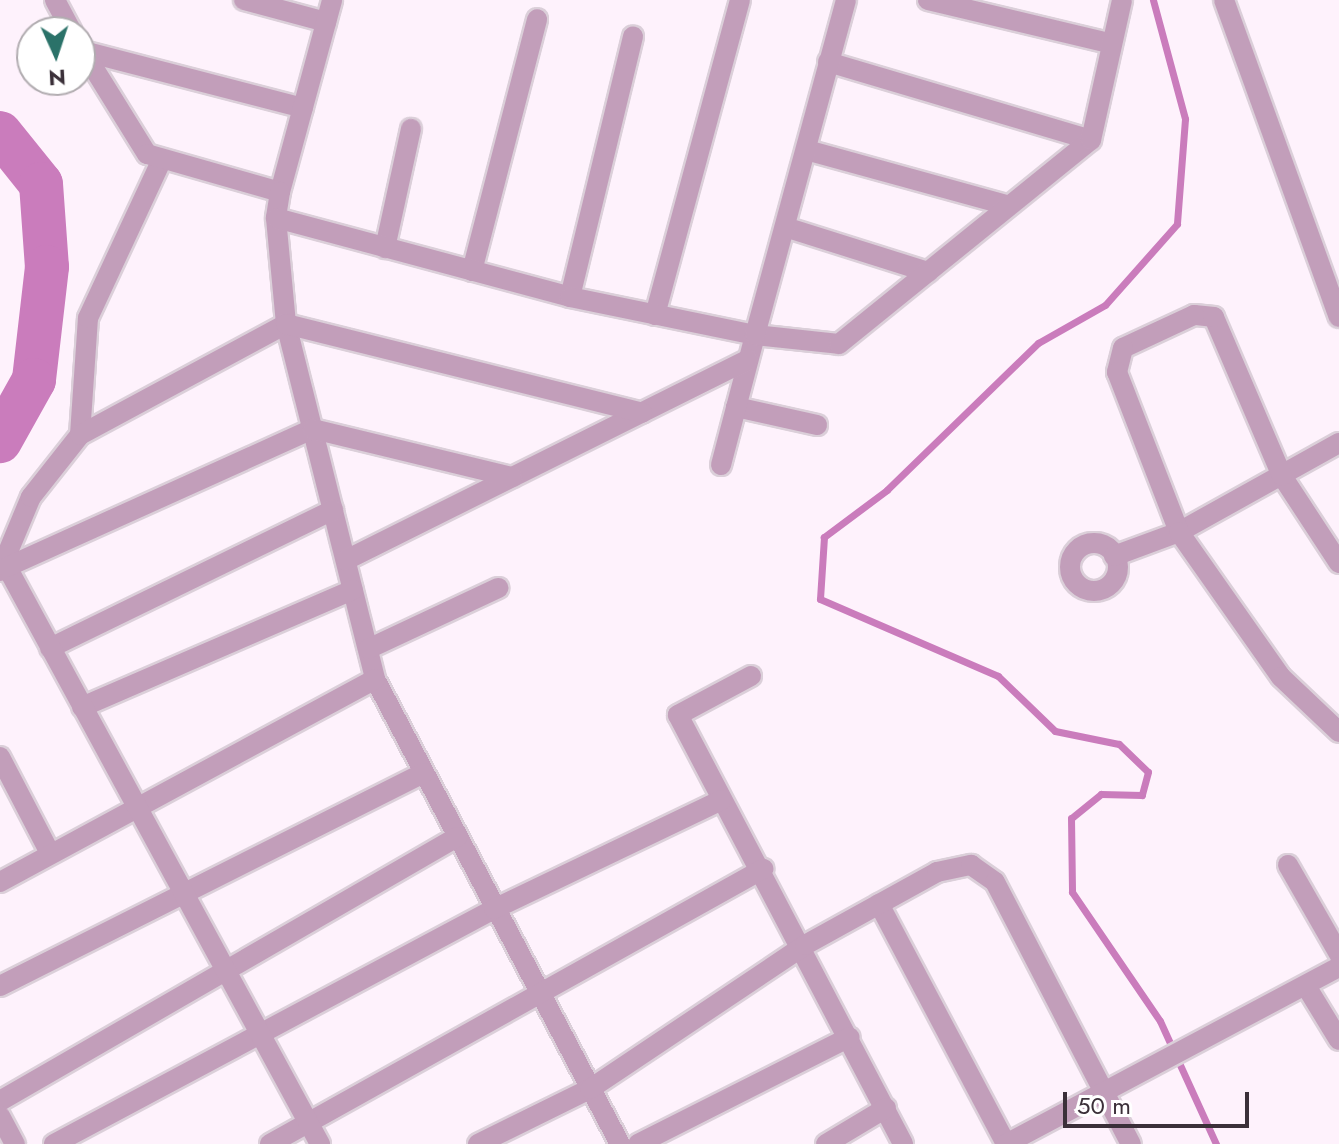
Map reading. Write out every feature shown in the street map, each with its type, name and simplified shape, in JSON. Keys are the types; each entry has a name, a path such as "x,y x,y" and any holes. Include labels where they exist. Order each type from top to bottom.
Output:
{"street":[{"path":"244,0 326,22"},
{"path":"332,0 280,192 276,218 286,324 375,679 537,992 620,1144"},
{"path":"655,315 740,0"},
{"path":"721,465 785,227 810,151 828,62 846,0"},
{"path":"928,0 1112,44"},
{"path":"276,218 570,297 755,335 839,344 1091,140 1122,0"},
{"path":"1224,0 1339,317"},
{"path":"472,271 537,19"},
{"path":"570,297 633,36"},
{"path":"96,53 303,108"},
{"path":"828,62 1091,140"},
{"path":"96,72 147,154 280,192"},
{"path":"385,248 411,129"},
{"path":"810,151 1009,206"},
{"path":"80,435 88,318 162,159"},
{"path":"785,227 928,272"},
{"path":"1339,563 1282,476 1214,317 1194,315 1123,348 1117,372 1179,532 1281,677 1339,732"},
{"path":"3,569 31,497 80,435 286,324 642,413"},
{"path":"346,560 748,360"},
{"path":"736,407 817,425"},
{"path":"3,569 313,429 512,477"},
{"path":"1114,556 1179,532 1339,443"},
{"path":"50,648 333,510"},
{"path":"3,569 50,648 320,1144"},
{"path":"368,649 498,588"},
{"path":"82,707 353,590"},
{"path":"751,676 678,715 721,800 805,945 903,1144"},
{"path":"0,882 134,805 375,679"},
{"path":"0,757 50,853"},
{"path":"0,986 182,891 424,773"},
{"path":"54,1144 262,1037 494,909 721,800"},
{"path":"0,1101 227,974 457,837"},
{"path":"478,1144 590,1089 805,945 937,872 971,865 995,882 1131,1144"},
{"path":"1288,865 1339,954"},
{"path":"270,1144 537,992 763,869"},
{"path":"879,904 1006,1144 1103,1089 1339,967"},
{"path":"1306,986 1339,1040"},
{"path":"638,1144 850,1037"},
{"path":"826,1144 886,1108"},
{"path":"0,1116 15,1144"}],"waterway":[{"path":"1153,0 1185,119 1177,224 1105,305 1038,343 887,490 824,537 820,599 998,676 1055,731 1119,744 1148,772 1142,795 1101,794 1071,818 1072,892 1160,1021 1216,1144"},
{"path":"0,133 41,184 47,267 34,380 0,441"}]}
